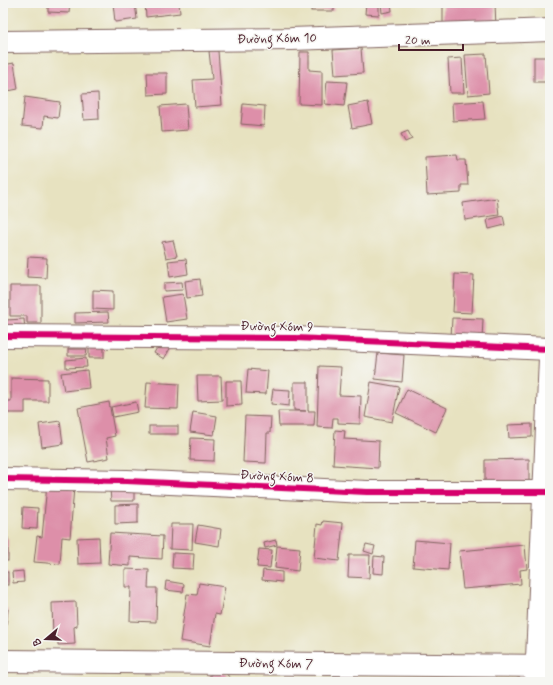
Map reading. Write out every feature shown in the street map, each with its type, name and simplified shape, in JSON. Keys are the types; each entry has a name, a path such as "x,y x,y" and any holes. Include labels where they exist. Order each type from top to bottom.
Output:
{"street":[{"name":"Đường Xóm 10","path":"3,42 291,39 550,30"},
{"name":"Đường Xóm 9","path":"3,336 295,338 550,349"},
{"path":"541,671 550,358"},
{"name":"Đường Xóm 8","path":"3,479 127,481 367,492 547,492"},
{"name":"Đường Xóm 7","path":"3,661 541,671"}],"water":[{"path":"271,679 384,680 384,682 270,682"}],"building":[{"path":"48,3 70,3 69,13 48,12"},
{"path":"113,3 135,3 137,19 115,22"},
{"path":"145,3 179,3 180,13 146,17"},
{"path":"311,3 334,3 334,11 311,11"},
{"path":"366,3 379,3 379,15 365,14"},
{"path":"381,3 391,3 392,11 382,13"},
{"path":"443,3 495,3 496,28 443,29"},
{"path":"3,7 5,7 6,25 3,25"},
{"path":"361,48 363,73 335,75 333,50"},
{"path":"209,51 218,51 222,105 195,107 193,80 212,79"},
{"path":"300,52 309,52 309,70 322,71 322,105 299,104"},
{"path":"486,54 489,93 468,95 465,55"},
{"path":"534,57 547,57 547,82 534,82"},
{"path":"462,58 464,93 450,93 448,59"},
{"path":"14,63 18,89 3,92 3,65"},
{"path":"147,73 167,73 167,94 148,95"},
{"path":"327,81 347,82 344,106 325,104"},
{"path":"98,93 99,119 84,120 82,94"},
{"path":"25,97 60,102 58,118 44,116 43,128 22,126"},
{"path":"483,101 485,119 453,121 452,103"},
{"path":"368,102 372,124 352,128 348,106"},
{"path":"186,104 188,130 162,132 160,106"},
{"path":"243,104 265,106 264,126 241,124"},
{"path":"408,131 412,139 405,142 401,134"},
{"path":"457,155 458,160 466,160 468,185 461,185 461,193 427,195 425,157"},
{"path":"497,198 499,215 465,220 463,203"},
{"path":"503,216 505,225 489,229 487,220"},
{"path":"173,240 177,256 166,258 162,242"},
{"path":"28,257 47,258 46,278 27,277"},
{"path":"186,259 188,274 170,277 168,261"},
{"path":"455,274 474,275 472,313 453,312"},
{"path":"200,279 202,296 187,298 185,281"},
{"path":"182,282 183,290 164,291 164,283"},
{"path":"10,286 41,286 41,323 27,323 27,316 10,316"},
{"path":"93,290 113,291 113,310 93,309"},
{"path":"183,294 187,319 166,322 162,297"},
{"path":"108,312 109,322 75,323 75,313"},
{"path":"452,318 483,319 482,340 451,338"},
{"path":"24,319 25,330 7,331 6,320"},
{"path":"162,339 172,345 164,359 154,353"},
{"path":"89,346 104,347 104,358 89,358"},
{"path":"68,349 87,349 86,356 68,356"},
{"path":"378,353 404,355 402,382 375,379"},
{"path":"86,358 87,367 66,368 66,360"},
{"path":"319,366 341,367 339,395 361,396 360,424 338,423 338,418 333,418 332,428 317,427"},
{"path":"248,369 268,371 266,394 246,393"},
{"path":"87,370 89,388 64,391 61,373"},
{"path":"197,376 221,376 222,400 198,401"},
{"path":"11,378 48,379 48,401 25,401 25,413 3,413 3,401 11,401"},
{"path":"226,381 241,381 242,405 226,406"},
{"path":"147,382 179,384 178,409 145,408"},
{"path":"294,382 308,382 308,411 315,411 314,426 279,426 278,411 306,411 294,410"},
{"path":"371,382 399,387 392,422 365,417"},
{"path":"273,389 290,390 289,406 271,404"},
{"path":"407,389 447,408 436,432 396,413"},
{"path":"109,402 115,436 106,438 109,458 88,462 78,408"},
{"path":"136,402 138,412 113,417 111,407"},
{"path":"193,412 217,416 214,435 190,432"},
{"path":"245,416 271,417 270,433 267,433 266,463 243,462"},
{"path":"60,421 63,444 42,447 39,424"},
{"path":"532,424 532,437 509,438 508,425"},
{"path":"149,426 178,426 178,434 149,434"},
{"path":"335,430 345,431 344,439 379,441 378,468 333,465"},
{"path":"191,438 215,439 214,461 190,460"},
{"path":"529,459 529,486 485,487 485,460"},
{"path":"47,485 74,487 70,538 62,537 60,564 34,562 37,536 42,537"},
{"path":"110,489 134,489 134,501 111,501"},
{"path":"138,504 138,523 115,524 115,505"},
{"path":"23,507 38,508 37,529 22,528"},
{"path":"323,521 343,523 339,561 314,558 317,524 322,525"},
{"path":"171,524 193,524 192,550 170,549"},
{"path":"198,525 221,529 219,546 195,542"},
{"path":"110,533 163,536 162,559 130,557 130,566 108,564"},
{"path":"99,537 100,563 78,564 77,538"},
{"path":"3,538 8,538 8,561 3,561"},
{"path":"276,540 277,545 265,548 264,543"},
{"path":"415,540 450,543 448,570 413,567"},
{"path":"366,544 375,546 373,554 364,551"},
{"path":"525,545 527,569 520,570 521,584 463,589 459,551"},
{"path":"277,546 300,548 298,571 275,568"},
{"path":"259,549 272,550 270,568 257,567"},
{"path":"173,553 194,554 193,569 172,568"},
{"path":"349,555 370,555 369,578 348,577"},
{"path":"374,556 384,557 383,574 373,573"},
{"path":"125,569 149,570 148,588 157,588 156,622 130,621 131,587 125,587"},
{"path":"263,570 282,572 282,582 262,580"},
{"path":"23,571 24,582 13,583 12,572"},
{"path":"3,572 8,572 8,585 3,585"},
{"path":"166,581 184,584 183,592 165,590"},
{"path":"199,583 225,587 220,615 215,614 210,646 180,641 187,594 197,595"},
{"path":"76,602 77,626 74,627 75,644 58,645 58,637 53,637 52,603"},
{"path":"8,609 5,636 3,636 3,610"},
{"path":"218,667 233,680 231,682 204,682"}],"cycle path":[{"path":"3,336 295,338 550,349"},
{"path":"3,479 127,481 367,492 550,492"}]}
